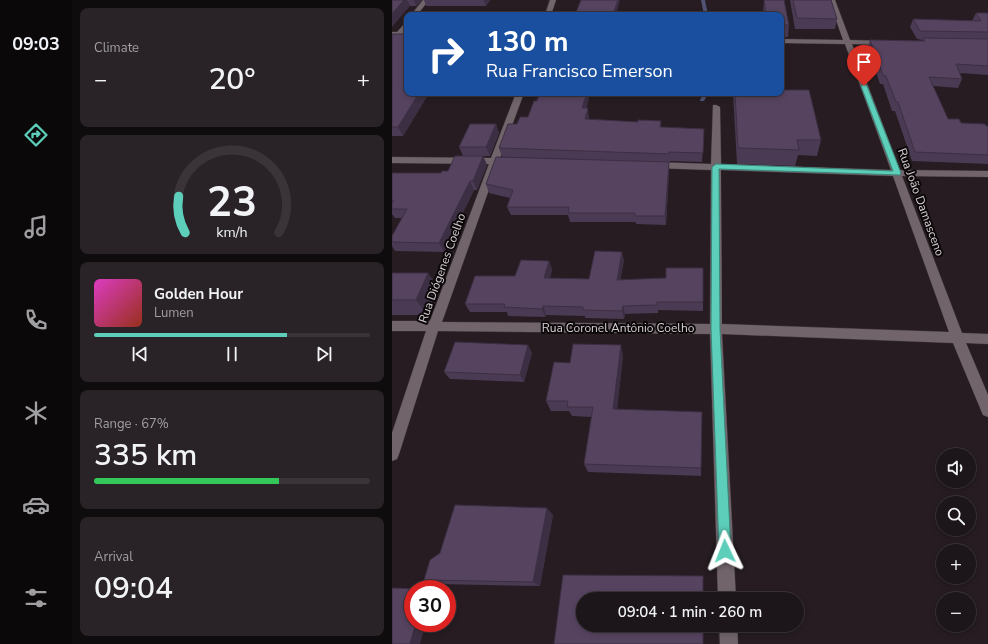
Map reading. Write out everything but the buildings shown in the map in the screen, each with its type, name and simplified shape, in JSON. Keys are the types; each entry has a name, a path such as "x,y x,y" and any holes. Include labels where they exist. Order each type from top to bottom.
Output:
{"street":[{"path":"416,12 426,0"},
{"path":"549,12 553,0"},
{"name":"Rua João Damasceno","path":"832,0 847,43 898,173 958,339 988,411"},
{"path":"392,42 395,34 404,26"},
{"path":"784,41 894,43"},
{"name":"Rua Diógenes Coelho","path":"392,454 434,326 519,96"},
{"path":"716,108 716,329 727,592"},
{"path":"392,160 519,162"},
{"path":"645,165 898,173 988,174"},
{"name":"Rua Coronel Antônio Coelho","path":"392,326 716,329 988,339"},
{"path":"728,632 729,644"}],"waterway":[{"path":"703,0 705,12"},
{"path":"702,100 704,96"}],"route":[{"path":"725,551 716,329 716,167 898,173 864,86"}]}
